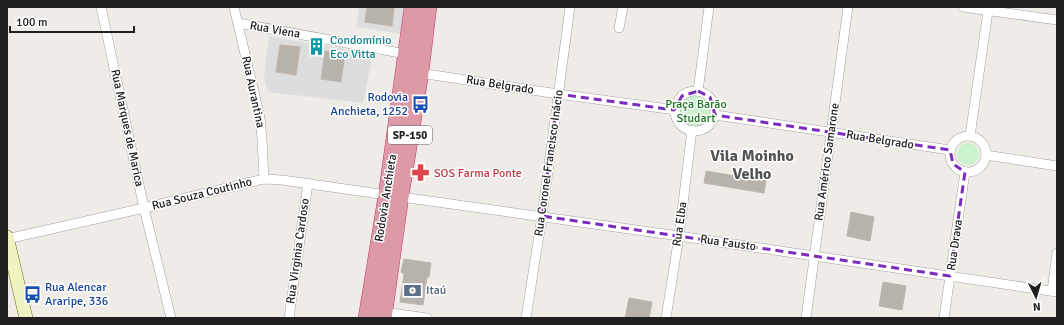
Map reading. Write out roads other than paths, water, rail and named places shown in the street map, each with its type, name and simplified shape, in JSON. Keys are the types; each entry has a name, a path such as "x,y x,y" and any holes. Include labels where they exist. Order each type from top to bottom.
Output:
{"highway":[{"name":"Rodovia Anchieta","path":"383,315 406,54 413,7"},
{"name":"Rodovia Anchieta","path":"367,318 420,73 428,7"}],"street":[{"name":"Rua Marques de Marica","path":"101,7 144,208 171,318"},
{"name":"Rua Aurantina","path":"234,7 260,118 264,179"},
{"name":"Rua Coronel Francisco Inácio","path":"526,318 542,216 570,7"},
{"path":"619,28 623,7"},
{"path":"698,91 709,7"},
{"name":"Rua Américo Samarone","path":"806,318 848,7"},
{"path":"963,7 988,9 1057,20"},
{"path":"970,136 988,9"},
{"name":"Rua Viena","path":"238,23 406,54"},
{"name":"Rua Belgrado","path":"420,73 676,110"},
{"path":"698,91 710,97 715,109 715,115 712,121 704,128 692,130 687,128 679,121 676,105 682,96 687,93 698,91"},
{"name":"Rua Belgrado","path":"715,115 950,150"},
{"name":"Rua Elba","path":"666,318 679,236 692,130"},
{"path":"963,136 970,136 982,142 986,155 984,162 979,168 972,172 965,172 959,170 952,164 950,159 950,150 952,144 957,139 963,136"},
{"path":"986,155 1057,166"},
{"name":"Rua Drava","path":"947,318 950,276 965,172"},
{"name":"Rua Souza Coutinho","path":"7,238 144,208 264,179 308,183 393,196"},
{"name":"Rua Virginia Cardoso","path":"289,318 308,183"},
{"name":"Rua Fausto","path":"393,196 814,255 1054,291"},
{"path":"7,238 26,318"},
{"path":"1054,291 1057,253"},
{"path":"383,315 427,318"}],"place":[{"name":"Condomínio Eco Vitta","path":"317,47"},
{"name":"Rodovia Anchieta, 1252","path":"421,104"},
{"name":"SOS Farma Ponte","path":"421,173"},
{"name":"Itaú","path":"413,290"},
{"name":"Rua Alencar Araripe, 336","path":"32,294"}],"district":[{"name":"Vila Moinho Velho","path":"752,165"}],"park label":[{"name":"Praça Barão Studart","path":"696,111"}]}
